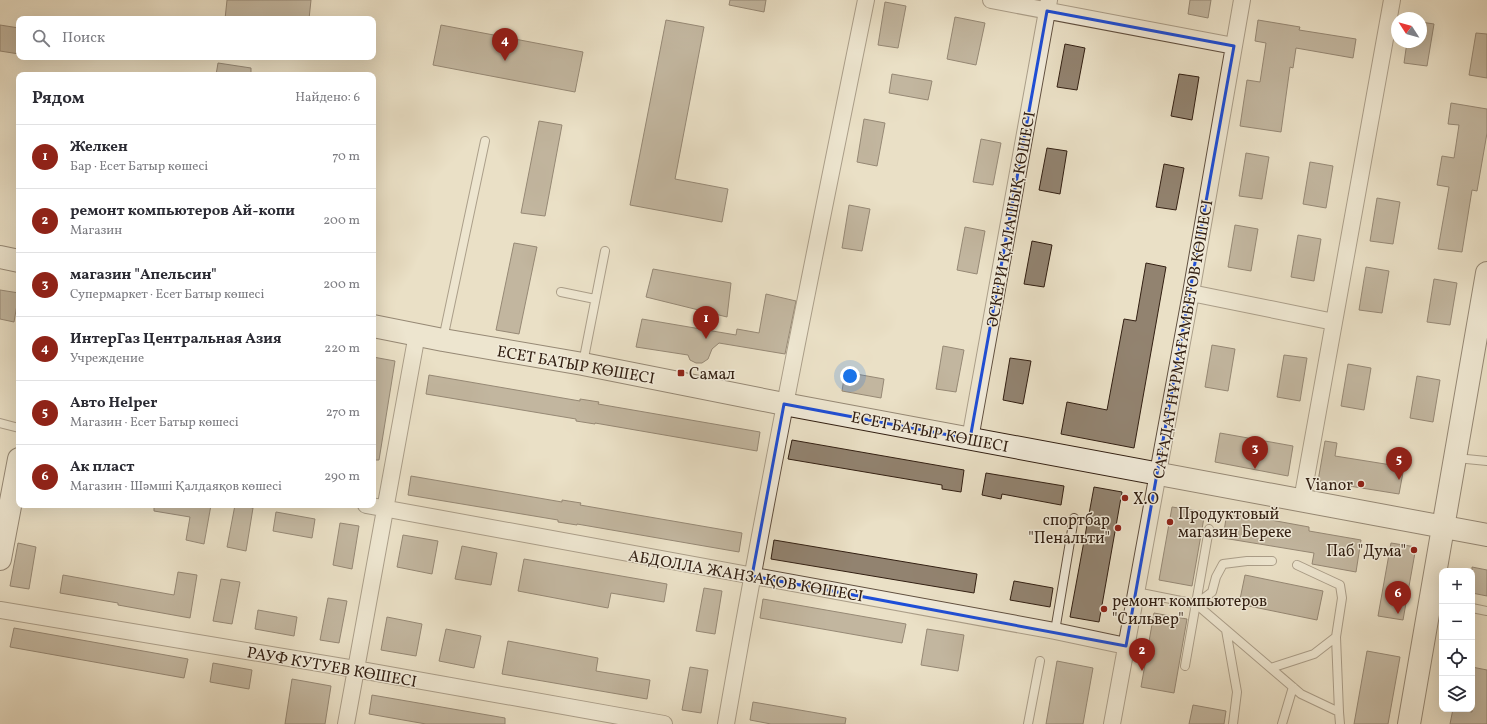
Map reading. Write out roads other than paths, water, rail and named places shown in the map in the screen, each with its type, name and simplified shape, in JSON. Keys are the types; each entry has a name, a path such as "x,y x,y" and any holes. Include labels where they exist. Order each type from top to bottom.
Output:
{"street":[{"path":"726,724 784,404 866,0"},
{"path":"992,0 1048,6 1234,46"},
{"name":"САҒАДАТ НҰРМАҒАМБЕТОВ КӨШЕСІ","path":"1112,724 1191,294 1242,0"},
{"path":"1302,500 1392,0"},
{"name":"ӘСКЕРИ ҚАЛАШЫҚ КӨШЕСІ","path":"970,439 1048,6"},
{"path":"0,257 16,260"},
{"path":"1409,724 1433,600 1443,527 1487,274"},
{"path":"1191,294 1334,322"},
{"name":"ЕСЕТ БАТЫР КӨШЕСІ","path":"376,327 443,340 583,364 784,404 1487,535"},
{"path":"346,724 417,334"},
{"path":"0,559 16,475"},
{"name":"АБДОЛЛА ЖАНЗАҚОВ КӨШЕСІ","path":"376,507 1055,631 1126,646"},
{"name":"РАУФ КУТУЕВ КӨШЕСІ","path":"0,610 355,669 664,724"}],"lane":[{"path":"443,340 485,141"},
{"path":"583,364 605,251"},
{"path":"561,292 596,299"},
{"path":"0,423 16,427"},
{"path":"1455,458 1487,461"},
{"path":"1055,631 1074,518"},
{"path":"1185,666 1209,529"},
{"path":"1196,604 1212,592 1216,577 1223,564 1247,561 1272,561"},
{"path":"1297,565 1340,585 1342,598 1336,637 1340,724"},
{"path":"1136,592 1196,604 1301,694 1339,712"},
{"path":"1475,609 1487,611"},
{"path":"1226,630 1237,692 1233,724"},
{"path":"1270,668 1314,654 1336,637"},
{"path":"1028,724 1040,661"},
{"path":"1282,724 1293,687"}],"place":[{"name":"ИнтерГаз Центральная Азия","path":"505,61"},
{"name":"Желкен","path":"706,339"},
{"name":"Самал","path":"681,373"},
{"name":"магазин \"Апельсин\"","path":"1255,469"},
{"name":"Авто Helper","path":"1399,480"},
{"name":"Vianor","path":"1361,484"},
{"name":"X.O","path":"1125,498"},
{"name":"Продуктовый магазин Береке","path":"1170,522"},
{"name":"спортбар \"Пенальти\"","path":"1118,528"},
{"name":"Паб \"Дума\"","path":"1414,550"},
{"name":"ремонт компьютеров \"Сильвер\"","path":"1104,609"},
{"name":"Ак пласт","path":"1398,614"},
{"name":"ремонт компьютеров Ай-копи","path":"1142,671"}]}
